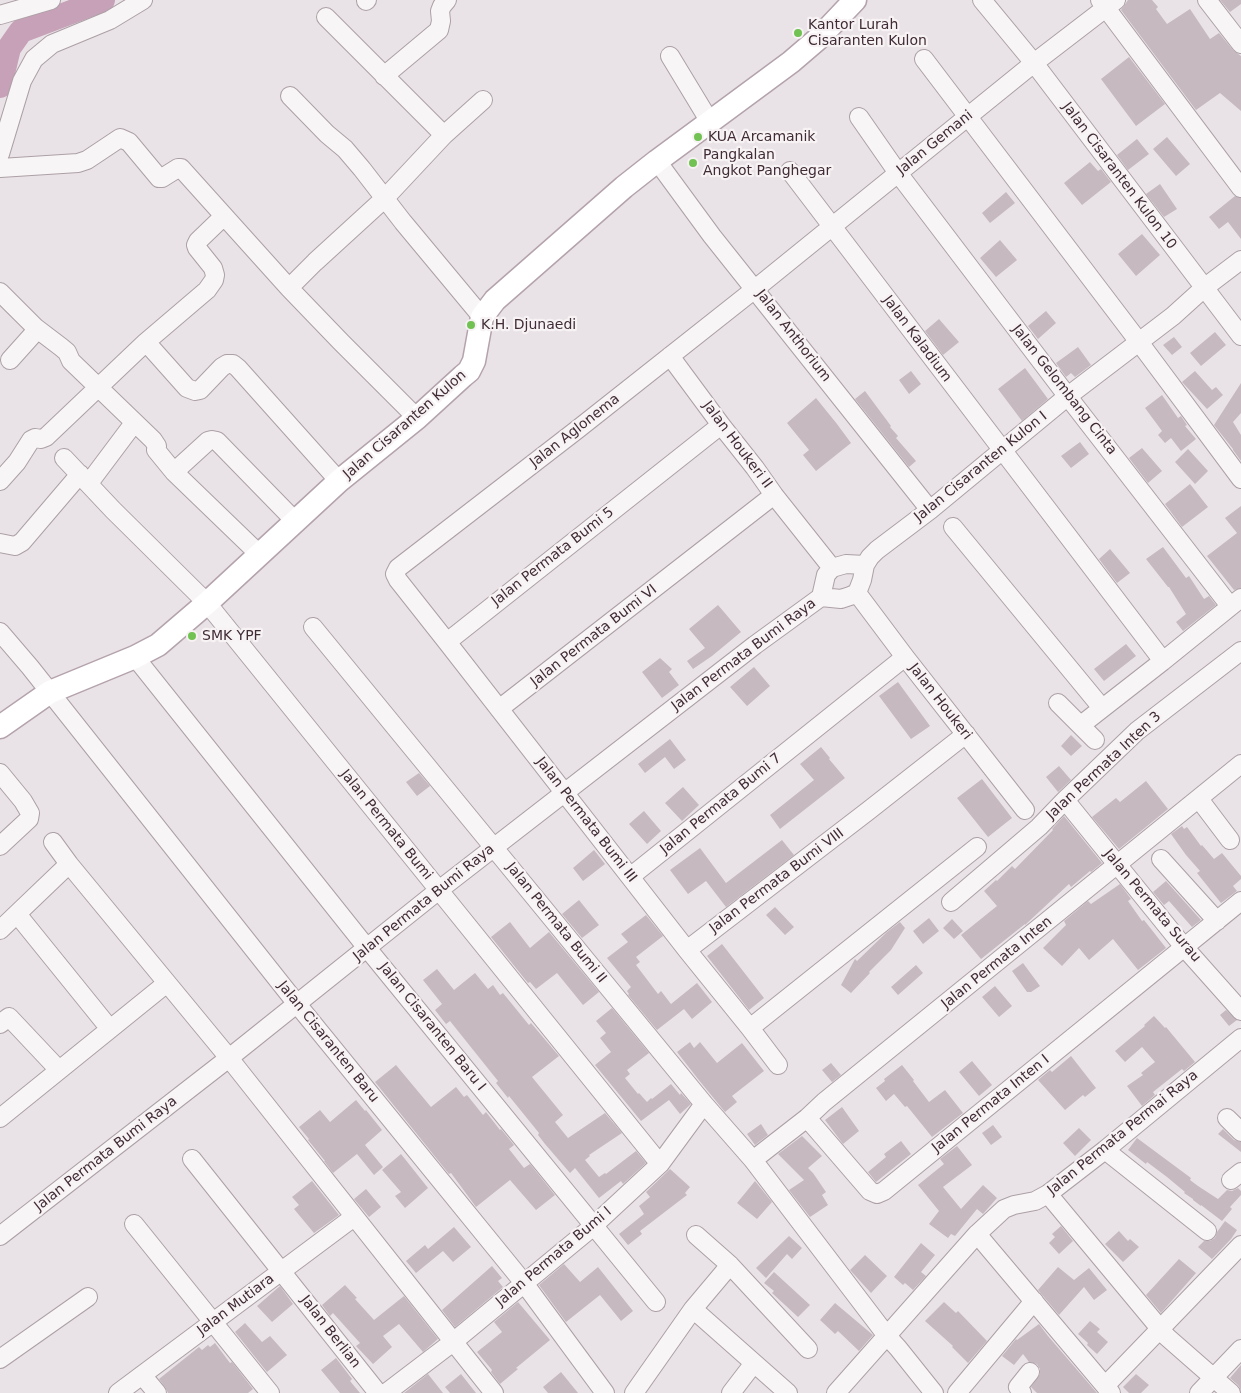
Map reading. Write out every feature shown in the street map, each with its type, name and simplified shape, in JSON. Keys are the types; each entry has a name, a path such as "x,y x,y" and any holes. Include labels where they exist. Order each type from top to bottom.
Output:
{"main road":[{"name":"Jalan Cisaranten Kulon","path":"0,727 50,692 135,657 158,645 207,603 339,482 417,418 469,371 474,361 482,317 495,300 509,287 657,161 791,62 819,38 855,0"}],"street":[{"path":"0,15 51,0"},
{"path":"1,148 22,81 34,59 52,44 110,20 143,0"},
{"path":"384,76 439,30 441,21 440,11 447,0"},
{"name":"Jalan Cisaranten Kulon 10","path":"982,0 1034,63 1241,336"},
{"path":"1208,0 1241,44"},
{"path":"1108,3 1241,188"},
{"name":"Jalan Gemani","path":"755,289 1108,3"},
{"path":"326,17 444,136"},
{"path":"670,56 710,122"},
{"path":"924,59 1241,479"},
{"path":"290,96 327,134 345,149 482,317"},
{"path":"289,288 385,198 444,136 484,100"},
{"name":"Jalan Gelombang Cinta","path":"858,117 898,173 1068,396 1236,602"},
{"path":"0,168 78,163 87,160 120,138 129,142 158,178 162,178 178,168 182,170 289,288 417,418"},
{"name":"Jalan Anthorium","path":"657,161 712,236 930,510"},
{"name":"Jalan Kaladium","path":"790,171 1163,661"},
{"path":"0,481 17,462 32,440 46,437 146,342 207,290 216,275 196,245 224,216"},
{"name":"Jalan Cisaranten Kulon I","path":"857,593 865,565 877,550 930,510 1068,396 1173,316 1204,288 1241,260"},
{"name":"Jalan Aglonema","path":"395,574 398,568 755,289"},
{"path":"0,292 36,328 67,352 71,361 153,440 157,446 156,450 174,472 259,554"},
{"path":"10,360 36,331 36,328"},
{"path":"146,342 187,388 195,391 200,390 227,364 232,364 238,368 339,482"},
{"name":"Jalan Houkeri II","path":"670,356 774,495 688,563"},
{"path":"0,543 15,546 22,542 84,479 134,423"},
{"name":"Jalan Permata Bumi 5","path":"447,642 721,425"},
{"path":"174,472 208,441 217,442 295,521"},
{"name":"Jalan Permata Bumi","path":"64,458 113,510 207,603 660,1164"},
{"path":"774,495 832,568"},
{"path":"953,527 1102,708"},
{"name":"Jalan Permata Bumi VI","path":"500,709 688,563"},
{"path":"821,597 826,575 832,568 846,564 865,565"},
{"name":"Jalan Permata Bumi III","path":"395,574 686,950 778,1065"},
{"name":"Jalan Permata Bumi Raya","path":"0,1236 298,1004 494,847 755,646 821,597 841,598 857,593"},
{"name":"Jalan Houkeri","path":"857,593 1025,810"},
{"path":"1081,726 1236,602"},
{"name":"Jalan Permata Bumi II","path":"313,627 704,1104 753,1160 887,1336 934,1393"},
{"name":"Jalan Cisaranten Baru","path":"0,632 524,1283 605,1393"},
{"name":"Jalan Permata Inten 3","path":"951,902 1039,827 1138,731 1241,651"},
{"name":"Jalan Cisaranten Baru I","path":"135,657 367,948 656,1302"},
{"name":"Jalan Permata Bumi 7","path":"630,877 905,657"},
{"path":"1058,703 1095,740"},
{"name":"Jalan Permata Bumi VIII","path":"686,950 868,812 966,734"},
{"name":"Jalan Permata Inten","path":"753,1160 1241,764"},
{"path":"0,773 23,801 30,813 29,819 0,846"},
{"path":"1198,799 1230,840"},
{"name":"Jalan Permata Surau","path":"1065,800 1184,947 1241,1011"},
{"path":"53,842 229,1058 494,1393"},
{"path":"750,1028 977,847"},
{"path":"1161,859 1217,921"},
{"path":"0,930 69,864"},
{"name":"Jalan Permata Inten I","path":"807,1118 870,1191 877,1194 884,1191 1241,901"},
{"path":"17,914 110,1029"},
{"path":"0,1118 167,983"},
{"path":"3,1016 59,1070"},
{"name":"Jalan Permata Permai Raya","path":"836,1393 977,1234 1004,1209 1035,1201 1048,1194 1105,1150 1241,1038"},
{"name":"Jalan Permata Bumi I","path":"386,1393 453,1342 594,1225 660,1164 704,1104"},
{"path":"1227,1118 1241,1132"},
{"path":"1105,1150 1207,1231"},
{"path":"192,1158 282,1271"},
{"path":"1048,1194 1167,1337 1231,1393"},
{"name":"Jalan Mutiara","path":"118,1393 354,1217"},
{"path":"134,1224 270,1393"},
{"path":"977,1234 1108,1389 1160,1328 1241,1245"},
{"path":"696,1235 730,1265 808,1349"},
{"path":"634,1393 693,1309 730,1265"},
{"name":"Jalan Berlian","path":"282,1271 378,1393"},
{"path":"0,1359 88,1297"},
{"path":"957,1393 1034,1301"},
{"path":"693,1309 788,1393"},
{"path":"1199,1393 1241,1349"},
{"path":"731,1393 754,1363"},
{"path":"1022,1393 1018,1387 1030,1372"},
{"path":"142,1375 156,1393"}],"building":[{"path":"1128,0 1152,0 1167,24 1190,9 1210,39 1219,33 1233,50 1241,56 1241,111 1220,93 1196,110 1121,10"},
{"path":"1220,0 1241,0 1241,4 1230,12"},
{"path":"1129,57 1165,104 1136,126 1101,79"},
{"path":"1167,137 1190,164 1176,176 1153,149"},
{"path":"1137,139 1149,154 1128,170 1117,155"},
{"path":"1090,162 1098,171 1101,169 1111,182 1082,205 1064,183"},
{"path":"1160,184 1177,209 1164,217 1146,194"},
{"path":"1006,192 1015,203 990,223 982,213"},
{"path":"1235,196 1241,198 1241,239 1228,222 1219,229 1209,217"},
{"path":"1142,234 1160,255 1136,276 1118,254"},
{"path":"1000,240 1017,260 996,277 980,258"},
{"path":"1046,311 1056,323 1038,339 1028,326"},
{"path":"939,319 959,342 943,355 925,331"},
{"path":"1215,332 1226,345 1201,366 1190,353"},
{"path":"1174,337 1182,347 1172,355 1163,345"},
{"path":"1078,347 1091,365 1075,377 1071,373 1066,377 1056,363"},
{"path":"1025,368 1048,399 1022,421 998,389"},
{"path":"911,371 921,384 909,394 899,380"},
{"path":"1195,371 1212,390 1216,387 1223,395 1207,409 1182,382"},
{"path":"1241,383 1241,413 1233,422 1241,435 1241,461 1214,425"},
{"path":"865,391 898,436 896,438 916,461 909,467 855,399"},
{"path":"1162,395 1178,418 1181,416 1187,425 1185,426 1196,439 1181,451 1171,438 1165,443 1158,435 1162,431 1145,408"},
{"path":"816,398 851,443 816,471 803,455 809,450 787,423"},
{"path":"1080,442 1089,454 1071,468 1061,456"},
{"path":"1142,448 1162,471 1148,483 1129,458"},
{"path":"1188,449 1208,471 1195,484 1175,462"},
{"path":"1190,484 1208,507 1182,527 1165,504"},
{"path":"1241,506 1241,588 1234,590 1207,556 1237,533 1225,518"},
{"path":"1163,547 1186,578 1189,576 1204,599 1209,596 1216,605 1183,631 1176,622 1186,614 1169,587 1146,559"},
{"path":"1110,549 1130,573 1117,583 1099,559"},
{"path":"718,605 741,632 693,669 687,661 705,648 689,629"},
{"path":"1126,644 1136,656 1104,681 1094,669"},
{"path":"660,658 672,669 669,672 679,685 662,698 642,672"},
{"path":"754,667 770,686 747,706 730,687"},
{"path":"898,682 930,726 911,739 879,696"},
{"path":"1071,735 1082,746 1071,756 1061,746"},
{"path":"670,739 686,760 674,769 665,757 645,773 638,764"},
{"path":"821,747 845,778 780,829 770,815 814,780 800,764"},
{"path":"1059,766 1071,780 1058,792 1046,777"},
{"path":"419,773 430,786 417,796 406,782"},
{"path":"982,779 1012,818 988,837 957,798"},
{"path":"1146,781 1168,809 1119,849 1092,817 1116,798 1120,802"},
{"path":"683,787 699,805 682,821 665,803"},
{"path":"644,811 661,831 647,844 629,824"},
{"path":"1064,816 1102,863 1071,887 1069,884 1025,925 981,959 961,935 997,906 984,891 1012,866 1015,869"},
{"path":"1182,826 1184,829 1187,827 1201,846 1214,859 1222,853 1241,876 1241,879 1233,886 1237,891 1221,903 1197,873 1200,871 1171,834"},
{"path":"782,840 794,855 726,907 706,881 688,894 670,870 700,848 726,883"},
{"path":"594,850 605,864 583,881 573,868"},
{"path":"1166,881 1201,920 1192,927 1169,901 1164,905 1153,892"},
{"path":"1120,884 1131,899 1128,901 1142,921 1144,920 1166,948 1138,970 1113,939 1089,960 1079,948 1062,966 1043,948 1066,925 1064,921 1088,901 1091,904"},
{"path":"579,900 599,925 582,938 562,914"},
{"path":"775,907 794,927 785,935 766,915"},
{"path":"646,915 663,936 636,957 640,962 636,965 658,994 661,991 671,1004 697,983 712,1002 692,1019 684,1009 657,1030 628,995 627,991 631,987 607,958 628,942 621,934"},
{"path":"929,918 939,931 923,944 913,931"},
{"path":"952,919 963,931 954,939 943,928"},
{"path":"510,922 530,948 549,932 599,992 583,1005 557,973 536,989 530,982 528,983 491,937"},
{"path":"900,922 905,928 891,950 870,973 851,993 841,985 855,959 857,961"},
{"path":"722,944 764,998 749,1010 707,956"},
{"path":"1023,963 1040,986 1031,992 1027,992 1012,971"},
{"path":"916,965 923,973 898,995 891,987"},
{"path":"437,969 454,990 475,973 488,989 493,985 500,995 503,993 529,1025 531,1023 559,1056 532,1077 563,1115 555,1122 568,1138 605,1113 622,1133 589,1155 585,1160 599,1177 606,1174 636,1151 646,1163 623,1184 621,1181 599,1198 575,1168 570,1173 545,1144 538,1135 539,1133 509,1096 508,1098 496,1083 498,1081 450,1021 446,1024 435,1010 442,1004 423,980"},
{"path":"995,986 1012,1006 999,1017 982,997"},
{"path":"612,1008 649,1053 627,1070 630,1074 625,1078 647,1102 671,1084 691,1104 680,1114 669,1100 641,1121 595,1065 611,1052 600,1038 606,1033 596,1021"},
{"path":"1226,1010 1237,1020 1229,1026 1220,1015"},
{"path":"1154,1016 1166,1027 1195,1062 1184,1071 1182,1069 1153,1092 1155,1095 1142,1106 1127,1086 1143,1075 1141,1073 1155,1062 1142,1047 1125,1062 1115,1051"},
{"path":"690,1042 694,1048 700,1042 717,1063 742,1043 764,1071 732,1096 737,1102 725,1112 677,1052"},
{"path":"1071,1056 1096,1088 1085,1097 1083,1095 1065,1110 1038,1080 1050,1070 1052,1072"},
{"path":"972,1061 992,1085 979,1096 959,1072"},
{"path":"831,1063 841,1075 832,1082 822,1070"},
{"path":"396,1065 431,1107 456,1087 464,1097 467,1095 483,1115 486,1112 514,1145 509,1149 524,1168 530,1164 555,1195 536,1210 510,1180 476,1207 451,1173 449,1174 375,1082"},
{"path":"902,1065 929,1102 945,1090 963,1113 932,1137 907,1106 905,1107 894,1094 886,1101 876,1088"},
{"path":"356,1100 382,1130 365,1145 383,1167 374,1175 357,1154 333,1173 299,1127 320,1110 330,1122"},
{"path":"842,1107 859,1131 843,1144 825,1120"},
{"path":"761,1124 768,1135 755,1145 747,1134"},
{"path":"993,1125 1002,1137 991,1145 982,1133"},
{"path":"1079,1128 1091,1140 1075,1156 1063,1143"},
{"path":"1223,1129 1234,1140 1241,1142 1241,1152 1218,1134"},
{"path":"802,1136 822,1156 808,1168 826,1192 822,1195 828,1205 810,1217 789,1190 804,1180 778,1154"},
{"path":"1137,1138 1191,1178 1190,1180 1218,1199 1227,1190 1232,1191 1238,1188 1241,1191 1241,1195 1230,1207 1232,1209 1222,1221 1184,1193 1167,1177 1128,1150"},
{"path":"901,1141 911,1154 876,1182 868,1172 886,1157 884,1154"},
{"path":"957,1146 972,1165 943,1187 961,1209 983,1185 997,1198 983,1214 977,1209 955,1236 951,1234 948,1238 929,1224 939,1211 918,1185 944,1164 940,1159"},
{"path":"401,1154 428,1188 405,1208 395,1196 401,1192 382,1170"},
{"path":"670,1169 690,1187 685,1193 687,1195 640,1231 642,1234 628,1245 619,1234 644,1214 639,1206 650,1197 646,1192"},
{"path":"312,1181 339,1215 314,1233 294,1209 299,1205 292,1197"},
{"path":"755,1181 772,1202 757,1219 737,1203"},
{"path":"366,1189 381,1207 369,1217 354,1199"},
{"path":"1225,1221 1237,1230 1212,1259 1198,1247 1204,1241 1210,1241 1215,1238"},
{"path":"1061,1226 1073,1241 1059,1254 1049,1243 1055,1237 1052,1234"},
{"path":"454,1227 471,1247 453,1262 443,1251 416,1273 406,1261 425,1245 428,1249"},
{"path":"1119,1231 1128,1241 1130,1239 1139,1247 1123,1262 1105,1244"},
{"path":"789,1236 802,1248 792,1259 787,1254 766,1278 756,1268"},
{"path":"921,1243 935,1255 921,1272 926,1276 913,1290 905,1283 903,1285 894,1277"},
{"path":"865,1255 887,1276 871,1293 850,1270"},
{"path":"1179,1259 1196,1273 1161,1313 1146,1295"},
{"path":"564,1264 580,1282 598,1267 633,1311 621,1321 600,1295 566,1322 539,1285"},
{"path":"492,1266 502,1278 498,1281 503,1287 455,1327 442,1310"},
{"path":"1058,1267 1074,1280 1089,1268 1107,1290 1094,1300 1084,1287 1059,1315 1038,1290"},
{"path":"774,1272 810,1305 798,1317 764,1283"},
{"path":"345,1285 374,1320 404,1296 438,1339 423,1352 399,1324 383,1336 392,1347 373,1364 356,1346 360,1343 333,1313 330,1316 322,1305"},
{"path":"280,1286 293,1304 272,1322 257,1306"},
{"path":"518,1302 550,1340 500,1384 491,1372 492,1370 477,1352 502,1332 494,1322"},
{"path":"944,1302 956,1313 958,1311 987,1341 968,1363 953,1346 925,1321"},
{"path":"835,1303 873,1335 859,1351 838,1331 835,1334 820,1320"},
{"path":"1090,1321 1100,1329 1097,1332 1108,1342 1097,1354 1078,1334"},
{"path":"245,1323 262,1342 270,1336 287,1355 267,1372 235,1332"},
{"path":"1039,1324 1097,1393 1037,1393 1031,1387 1040,1374 1037,1364 1029,1362 1023,1354 1014,1365 1002,1356 1016,1339"},
{"path":"215,1343 253,1389 248,1393 168,1393 159,1379 199,1347 202,1350 208,1345 210,1347"},
{"path":"336,1358 360,1393 340,1393 321,1370"},
{"path":"1241,1365 1241,1390 1230,1378"},
{"path":"561,1372 578,1393 548,1393 543,1387"},
{"path":"428,1374 443,1393 404,1393"},
{"path":"461,1374 476,1393 450,1393 445,1387"},
{"path":"1136,1374 1149,1385 1141,1393 1129,1393 1123,1387"}],"waterway":[{"path":"0,86 9,48 21,31 103,0"}],"place":[{"name":"Kantor Lurah Cisaranten Kulon","path":"798,33"},
{"name":"KUA Arcamanik","path":"698,137"},
{"name":"Pangkalan Angkot Panghegar","path":"693,163"},
{"name":"K.H. Djunaedi","path":"471,325"},
{"name":"SMK YPF","path":"192,636"}]}
